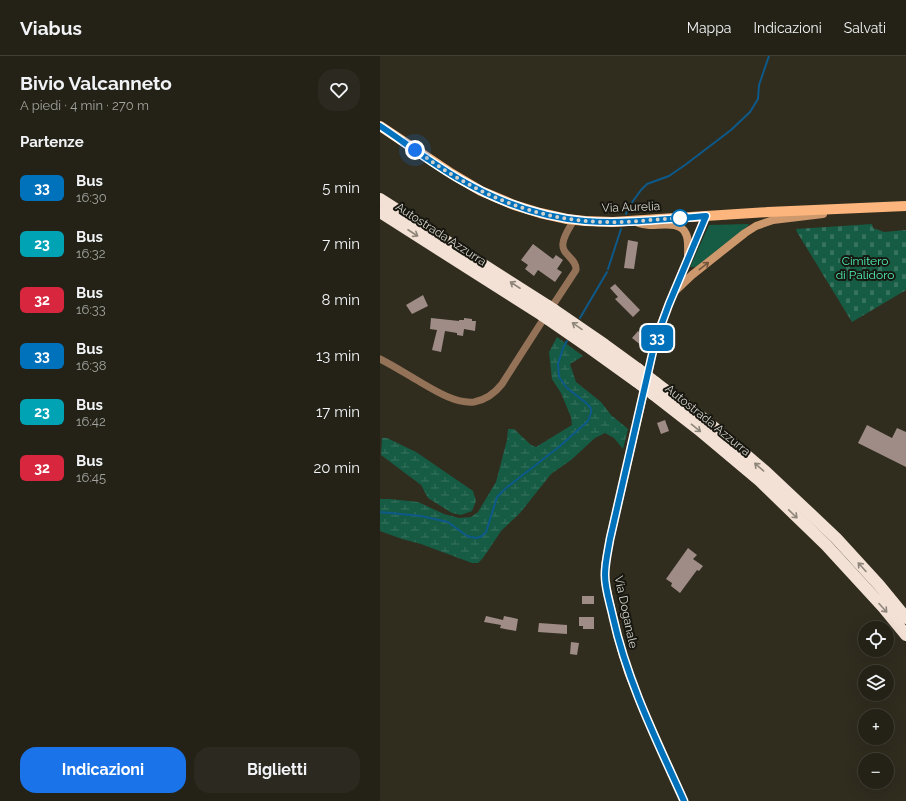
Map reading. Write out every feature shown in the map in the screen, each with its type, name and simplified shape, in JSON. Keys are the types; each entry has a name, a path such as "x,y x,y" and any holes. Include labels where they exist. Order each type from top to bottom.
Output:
{"highway":[{"name":"Autostrada Azzurra","path":"380,199 593,343 641,373 651,391 760,481 826,546 883,607 906,635"},
{"name":"Autostrada Azzurra","path":"380,212 550,314"},
{"name":"Autostrada Azzurra","path":"651,391 709,423 766,472 830,533 879,585 906,618"}],"main road":[{"name":"Via Aurelia","path":"380,126 449,172 481,191 535,211 574,220 613,222 906,206"},
{"path":"674,292 692,275 745,233 763,223 773,220 874,208"},
{"path":"641,373 706,216"},
{"path":"633,221 649,225 672,225 683,229 687,237 688,258"},
{"name":"Via Doganale","path":"651,391 610,539 605,566 605,582 618,638 628,672 684,801"}],"street":[{"path":"380,359 431,388 462,401 476,401 489,396 496,391 550,314 576,270 577,267 575,262 565,252 563,247 564,240 574,220"}],"green space":[{"path":"749,224 696,267 690,267 709,225"},
{"name":"Cimitero di Palidoro","path":"872,224 873,228 884,232 906,230 906,290 852,322 796,229"},
{"path":"557,337 583,356 570,364 576,382 601,402 611,415 628,429 623,449 614,438 605,433 595,438 571,460 551,474 520,513 501,531 478,563 472,563 380,531 380,499 418,502 444,514 459,518 471,517 478,512 496,482 507,440 508,429 514,429 531,445 536,447 572,425 571,417 561,393 552,379 549,352"},
{"path":"382,438 387,438 416,452 473,491 476,501 472,511 461,515 452,513 428,498 421,485 381,455"}],"building":[{"path":"628,240 638,242 634,269 624,268"},
{"path":"533,244 553,259 556,255 563,260 557,269 562,272 555,282 538,270 534,276 525,269 528,265 521,260"},
{"path":"615,284 640,310 633,317 615,299 618,297 610,288"},
{"path":"423,295 428,306 412,314 406,305"},
{"path":"431,318 459,321 464,320 464,318 472,319 472,321 476,321 475,331 464,329 463,336 457,335 457,333 445,331 441,352 432,350 437,330 430,329"},
{"path":"638,331 648,340 642,346 632,338"},
{"path":"665,420 669,431 661,434 657,423"},
{"path":"867,425 892,438 897,428 906,432 906,467 858,443"},
{"path":"688,548 697,555 693,559 703,566 699,571 697,570 680,593 671,586 672,583 666,579"},
{"path":"582,596 594,596 594,604 582,604"},
{"path":"486,616 503,620 504,616 518,619 516,631 500,628 501,625 484,622"},
{"path":"579,617 594,617 594,629 583,629 583,626 579,626"},
{"path":"539,623 567,625 567,634 538,632"},
{"path":"571,642 579,643 577,655 570,654"}],"waterway":[{"path":"626,214 633,201 647,184 669,176 685,165 731,130 750,112 758,99 759,85 769,56"},
{"path":"608,269 621,229"},
{"path":"580,318 607,272"},
{"path":"380,512 421,516 448,522 467,536 476,538 482,536 486,532 497,497 506,488 560,446 588,421 591,408 567,388 559,377 558,364 567,341"}],"bus line":[{"name":"33","path":"380,126 470,185 506,202 535,211 567,219 604,222 706,216 669,304 655,342 610,539 605,570 606,589 628,672 684,801"}],"route":[{"path":"415,150 481,191 514,205 535,211 567,219 604,222 680,218"}]}
